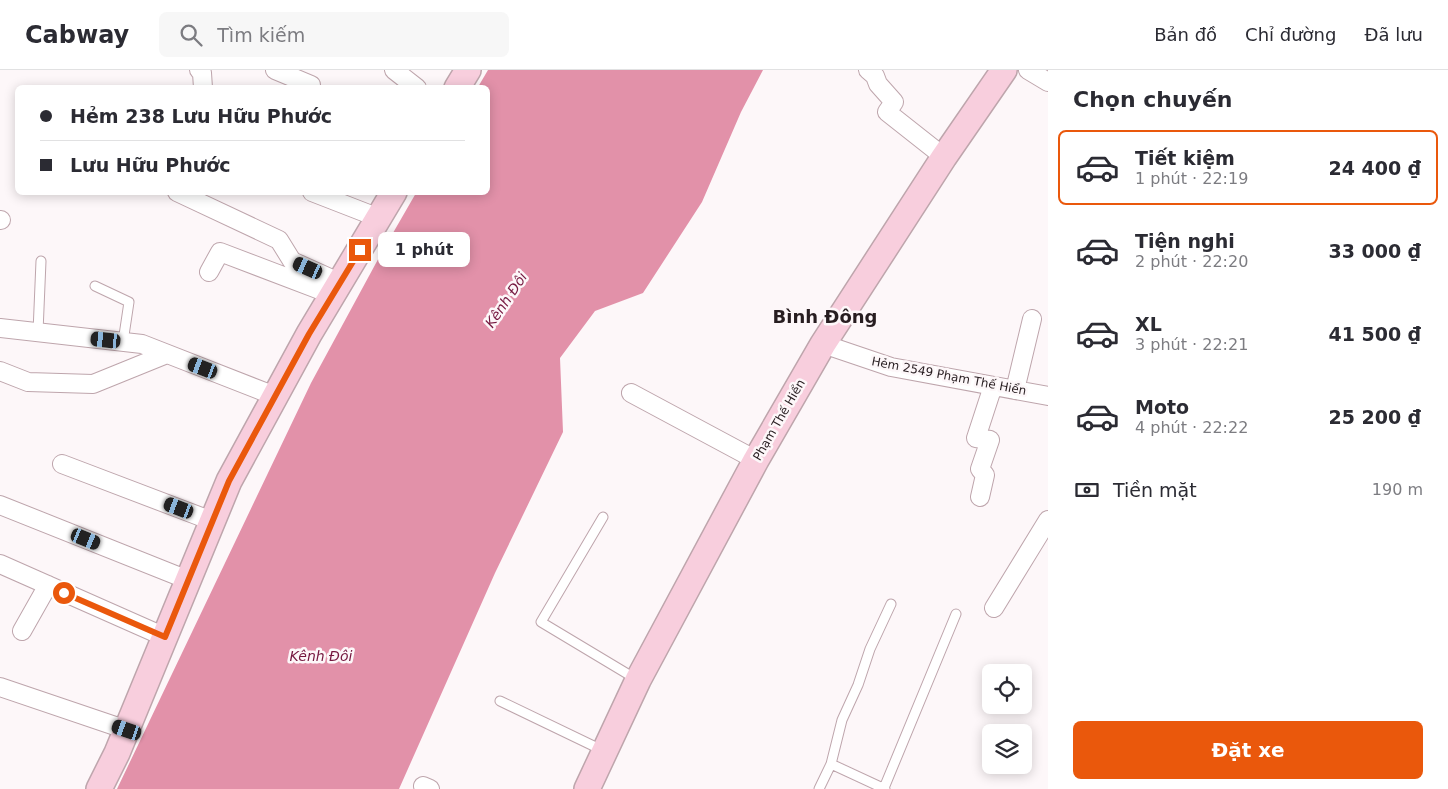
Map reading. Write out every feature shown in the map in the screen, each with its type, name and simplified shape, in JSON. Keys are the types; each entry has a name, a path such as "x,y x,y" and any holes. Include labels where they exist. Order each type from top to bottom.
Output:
{"main road":[{"path":"459,85 468,70"},
{"name":"Phạm Thế Hiển","path":"587,789 638,680 756,460 823,344 944,157 1004,70"},
{"path":"99,789 127,730 229,481 384,201"}],"street":[{"path":"199,70 202,73 204,85"},
{"path":"275,70 312,85"},
{"path":"394,70 413,85"},
{"path":"868,70 875,76 878,84 894,102 887,112 944,157"},
{"path":"1028,70 1048,82"},
{"path":"183,195 279,240 292,260 337,289"},
{"path":"336,195 384,201"},
{"path":"210,272 220,252 337,289"},
{"path":"1015,390 1032,320"},
{"path":"0,328 142,344 275,396"},
{"name":"Hẻm 2549 Phạm Thế Hiển","path":"823,344 891,367 1048,396"},
{"path":"0,371 28,382 93,384 167,354"},
{"path":"980,497 986,475 980,469 990,440 976,438 993,386"},
{"path":"631,392 756,460"},
{"path":"62,464 212,521"},
{"path":"0,505 188,580"},
{"path":"994,608 1048,520"},
{"path":"0,564 165,637"},
{"path":"22,631 48,585"},
{"path":"0,687 127,730"}],"lane":[{"path":"38,332 41,261"},
{"path":"95,286 129,302 123,342"},
{"path":"603,517 541,622 638,680"},
{"path":"819,789 831,764 842,720 858,685 870,649 891,604"},
{"path":"831,764 885,789 956,614"},
{"path":"500,701 604,751"}],"water":[{"name":"Kênh Đôi","path":"488,70 763,70 741,112 702,202 643,293 595,311 560,358 563,432 495,573 399,789 117,789 311,383 415,195 490,195 490,85 479,85"}],"district":[{"name":"Bình Đông","path":"825,317"}],"route":[{"path":"64,593 165,637 229,481 309,334 360,250"}]}
